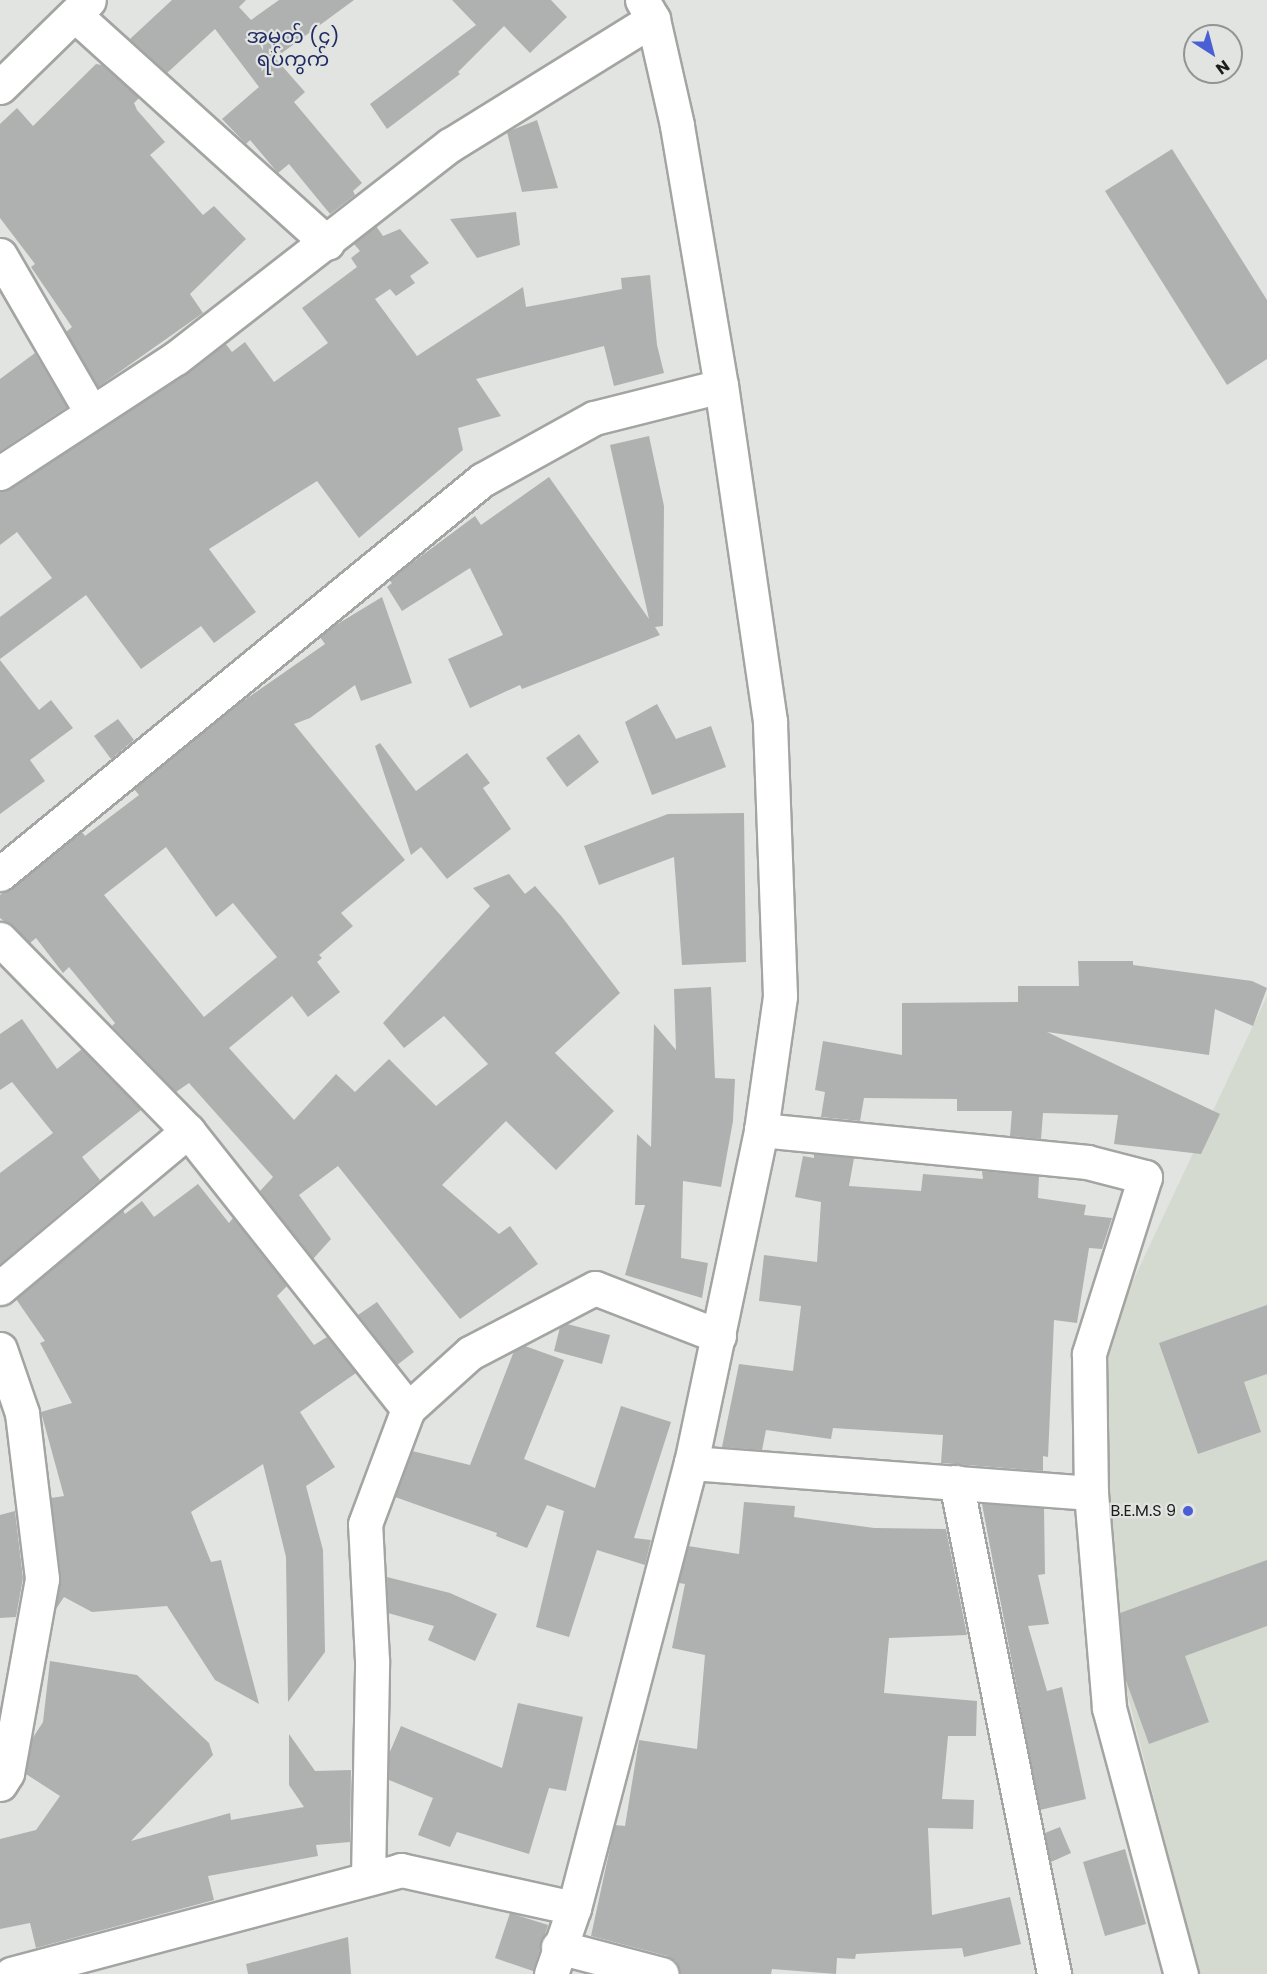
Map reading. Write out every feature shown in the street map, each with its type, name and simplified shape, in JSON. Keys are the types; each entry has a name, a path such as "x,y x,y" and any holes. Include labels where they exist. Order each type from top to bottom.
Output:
{"street":[{"path":"0,87 82,7 327,243"},
{"path":"0,473 176,358 327,243 450,145 647,9 677,125 721,386 770,721 780,996 761,1130 691,1463 574,1908 554,1960 662,1974"},
{"path":"0,255 91,412"},
{"path":"0,874 482,480 594,418 721,386"},
{"path":"0,939 189,1131 408,1408"},
{"path":"761,1130 1087,1162 1145,1176 1089,1354 1091,1493 1109,1708 1181,1974"},
{"path":"0,1288 189,1131"},
{"path":"368,1878 372,1660 365,1524 408,1408 470,1353 595,1288 718,1336"},
{"path":"0,1349 22,1413 42,1579 7,1773 0,1784"},
{"path":"691,1463 1091,1493"},
{"path":"956,1482 1054,1974"},
{"path":"11,1974 401,1870 574,1908"}],"shaded area":[{"name":"B.E.M.S 9","path":"1267,996 1267,1974 1199,1974 1121,1669 1099,1353"}],"building":[{"path":"172,0 246,0 239,7 251,20 279,0 354,0 275,58 305,92 294,102 362,183 353,191 355,195 330,214 289,164 278,173 250,140 246,144 222,119 259,87 215,29 167,73 130,39"},
{"path":"452,0 551,0 567,17 530,53 504,26 458,72 460,74 387,129 370,104 476,25"},
{"path":"96,64 102,65 139,98 134,103 137,110 165,142 150,155 203,215 214,206 246,239 190,294 203,313 98,387 66,332 72,327 31,267 35,264 0,218 0,124 17,108 33,126"},
{"path":"537,120 558,188 522,192 507,132"},
{"path":"1172,149 1267,300 1267,359 1227,385 1105,191"},
{"path":"516,212 520,245 477,258 450,219"},
{"path":"376,226 383,236 400,229 429,263 410,276 415,283 396,296 390,289 375,299 417,356 523,287 526,307 622,289 621,278 650,275 657,345 664,373 614,386 604,346 476,379 501,416 458,428 463,450 359,538 317,481 209,549 256,612 214,643 201,626 141,669 86,595 0,659 0,617 52,578 17,532 0,545 0,492 10,489 186,374 225,343 232,352 245,342 274,382 328,343 302,308 357,267 351,258 360,251 354,244"},
{"path":"35,353 67,407 0,451 0,379"},
{"path":"649,436 664,506 663,626 655,627 660,635 522,689 520,685 470,708 448,659 503,635 470,568 402,611 387,587 392,583 389,580 475,516 481,525 549,477 649,619 610,445"},
{"path":"382,597 412,683 361,701 355,685 310,718 294,724 405,860 341,913 353,926 319,955 322,958 317,962 340,992 308,1017 292,996 229,1048 294,1120 336,1074 355,1092 389,1059 436,1106 488,1064 444,1016 404,1048 383,1023 490,906 473,888 509,874 525,894 535,886 562,917 620,993 555,1053 614,1111 556,1170 506,1121 442,1185 499,1234 510,1226 538,1264 460,1319 338,1166 299,1195 331,1239 313,1259 260,1191 273,1177 189,1083 176,1092 112,1026 115,1023 69,967 63,973 36,938 30,943 0,918 0,895 82,832 85,836 139,795 134,789 226,713 325,644 320,637","holes":["166,847 216,917 233,903 277,957 204,1017 104,895"]},
{"path":"0,660 39,710 51,700 73,728 30,760 45,781 0,814"},
{"path":"657,704 676,739 711,726 726,767 652,795 625,722"},
{"path":"118,719 134,740 111,759 94,736"},
{"path":"579,734 599,762 567,787 546,758"},
{"path":"380,743 416,791 467,753 490,783 483,788 511,829 447,879 421,847 411,855 375,746"},
{"path":"744,813 746,962 682,965 674,857 599,885 584,846 668,814"},
{"path":"1078,961 1133,961 1133,965 1252,981 1267,988 1253,1026 1215,1009 1209,1055 1047,1032 1220,1114 1201,1154 1114,1144 1118,1115 1043,1113 1041,1139 1010,1136 1012,1111 957,1111 957,1099 864,1098 860,1121 821,1117 825,1092 815,1090 823,1041 902,1055 902,1003 1018,1002 1018,986 1079,986"},
{"path":"711,987 715,1078 735,1079 733,1121 721,1187 683,1181 681,1258 708,1263 702,1298 625,1275 645,1205 635,1205 637,1134 651,1147 654,1024 676,1050 674,989"},
{"path":"22,1019 57,1069 82,1049 141,1110 82,1157 100,1180 0,1264 0,1173 53,1133 12,1082 0,1090 0,1034"},
{"path":"814,1154 854,1158 849,1186 921,1191 923,1174 983,1179 982,1171 1039,1176 1038,1198 1086,1205 1084,1215 1112,1218 1102,1249 1089,1248 1077,1323 1054,1320 1048,1457 1043,1456 1043,1471 941,1463 943,1435 833,1428 831,1439 766,1430 762,1450 722,1447 739,1364 793,1371 801,1306 759,1301 764,1255 817,1262 821,1202 795,1197 803,1156 814,1158"},
{"path":"198,1184 229,1223 233,1218 287,1286 277,1296 314,1345 327,1337 356,1373 300,1412 335,1467 306,1486 323,1550 325,1652 288,1702 286,1557 263,1464 191,1512 211,1562 221,1560 259,1704 215,1680 167,1606 92,1612 64,1597 56,1609 61,1577 51,1498 64,1496 41,1412 72,1403 40,1343 45,1341 16,1299 123,1210 125,1214 142,1201 154,1217"},
{"path":"377,1302 414,1352 397,1365 358,1315"},
{"path":"1267,1305 1267,1374 1244,1382 1261,1432 1198,1454 1159,1343"},
{"path":"567,1324 610,1335 602,1364 554,1351 560,1327"},
{"path":"525,1346 564,1360 524,1459 595,1488 621,1406 671,1422 634,1538 651,1540 645,1565 597,1550 569,1637 536,1627 564,1511 547,1505 527,1548 496,1536 497,1533 395,1497 412,1451 470,1465 514,1351"},
{"path":"744,1502 795,1506 794,1517 874,1528 946,1529 967,1635 889,1638 884,1693 977,1701 976,1736 948,1736 942,1799 974,1800 973,1829 928,1828 932,1915 1010,1897 1021,1944 964,1957 962,1948 856,1954 855,1959 837,1958 836,1974 772,1969 771,1974 680,1974 676,1961 667,1956 591,1936 615,1825 625,1826 639,1740 697,1749 705,1655 672,1648 685,1584 679,1583 688,1546 739,1554"},
{"path":"982,1504 1044,1508 1045,1574 1038,1575 1049,1624 1028,1626 1047,1691 1062,1687 1086,1799 1040,1810"},
{"path":"15,1511 23,1578 16,1617 0,1618 0,1515"},
{"path":"1267,1560 1267,1626 1185,1656 1209,1722 1149,1744 1125,1678 1120,1613"},
{"path":"387,1577 450,1593 497,1614 475,1661 428,1640 434,1626 388,1613"},
{"path":"50,1661 137,1675 209,1743 213,1755 131,1841 230,1813 231,1820 304,1807 289,1785 289,1734 315,1771 351,1770 350,1842 316,1845 318,1856 208,1876 214,1900 36,1948 30,1923 0,1929 0,1839 36,1830 60,1796 26,1774 32,1739 43,1722"},
{"path":"518,1703 583,1717 566,1791 549,1788 529,1854 457,1832 450,1847 418,1835 433,1798 389,1780 389,1754 401,1726 502,1768"},
{"path":"1060,1827 1071,1853 1051,1862 1045,1833"},
{"path":"1125,1849 1146,1924 1105,1936 1083,1862"},
{"path":"510,1913 548,1925 533,1971 495,1958"},
{"path":"348,1937 351,1974 248,1974 246,1964"}],"place":[{"name":"B.E.M.S 9","path":"1188,1511"}],"district":[{"name":"အမှတ် (၄) ရပ်ကွက်","path":"293,48"}]}
